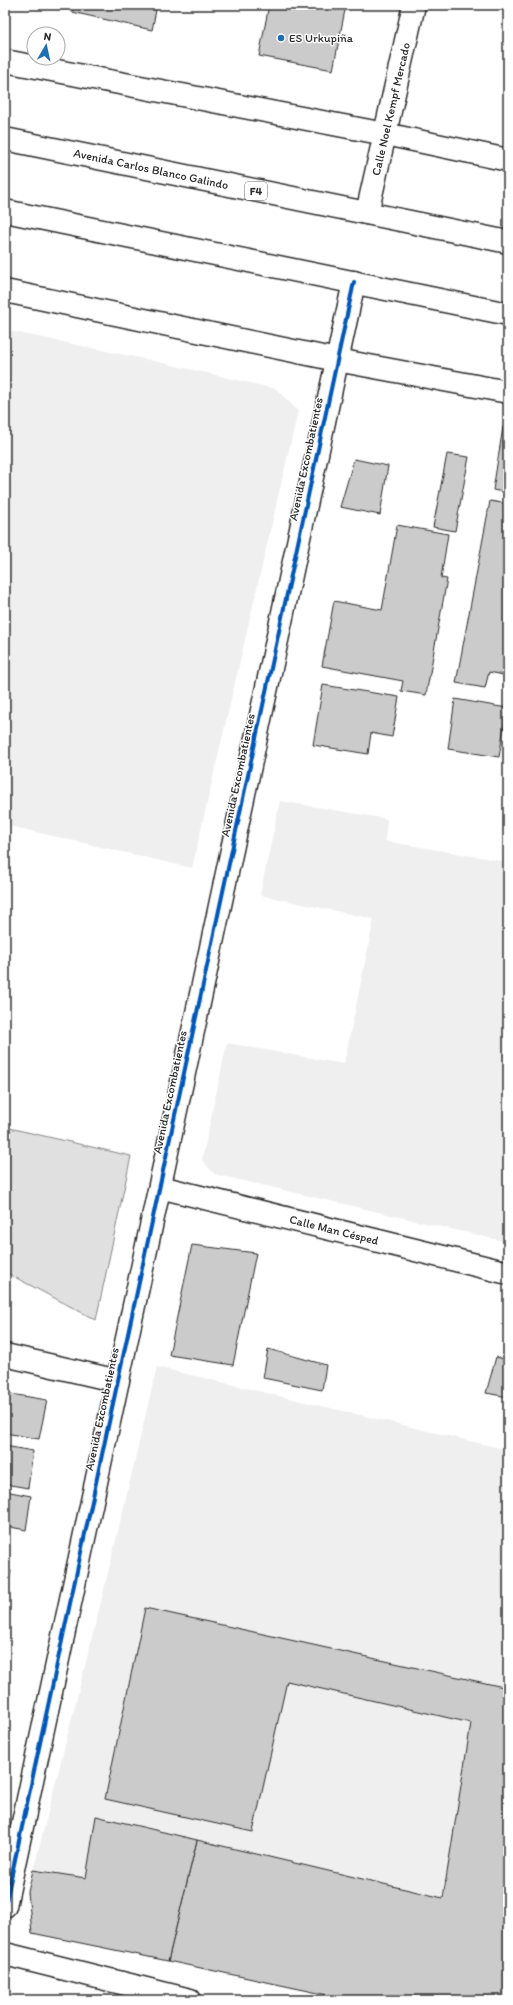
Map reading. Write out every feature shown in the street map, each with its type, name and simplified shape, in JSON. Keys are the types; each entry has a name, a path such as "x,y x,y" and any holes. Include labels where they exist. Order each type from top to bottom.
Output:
{"main road":[{"name":"Calle Noel Kempf Mercado","path":"367,213 414,5"},
{"path":"5,61 385,134 508,160"},
{"name":"Avenida Carlos Blanco Galindo","path":"5,139 508,242"},
{"path":"5,211 508,314"},
{"name":"Avenida Excombatientes","path":"5,1906 354,282"},
{"path":"5,291 338,360 508,392"},
{"name":"Calle Man Césped","path":"160,1187 508,1273"},
{"path":"5,1355 118,1381"},
{"path":"5,1954 190,2000"}],"shaded area":[{"path":"5,330 154,361 276,389 298,411 192,868 5,825"},
{"path":"280,801 387,819 385,841 508,862 507,1242 214,1174 202,1160 227,1043 344,1064 374,919 260,895"},
{"path":"5,1127 131,1156 96,1320 5,1272"},
{"path":"157,1367 508,1450 508,2000 351,2000 32,1933 28,1892 102,1598"}],"building":[{"path":"74,5 157,5 152,30 72,12"},
{"path":"269,5 346,5 333,70 259,56"},
{"path":"503,427 508,427 508,493 493,490"},
{"path":"447,454 469,457 455,531 433,527"},
{"path":"354,459 388,466 380,515 340,507"},
{"path":"490,501 508,504 508,676 489,672 485,688 456,683"},
{"path":"397,525 448,534 441,578 447,579 426,695 401,691 403,681 322,666 334,601 382,610"},
{"path":"323,685 399,697 392,737 371,733 368,754 313,745"},
{"path":"455,699 507,708 499,757 448,749"},
{"path":"192,1245 256,1253 233,1365 169,1355"},
{"path":"268,1349 326,1365 322,1390 263,1378"},
{"path":"496,1357 508,1360 508,1397 486,1393"},
{"path":"5,1393 47,1400 39,1439 5,1433"},
{"path":"5,1446 33,1451 28,1488 5,1484"},
{"path":"5,1491 31,1496 26,1530 5,1526"},
{"path":"5,1570 11,1571 5,1604"},
{"path":"145,1608 508,1688 508,2000 351,2000 168,1961 197,1840 443,1898 471,1723 287,1681 253,1832 105,1799"},
{"path":"96,1816 197,1840 168,1961 32,1933 28,1892 33,1870 86,1878"}],"cycle path":[{"path":"5,1906 354,282"}],"place":[{"name":"ES Urkupiña","path":"281,38"}]}
